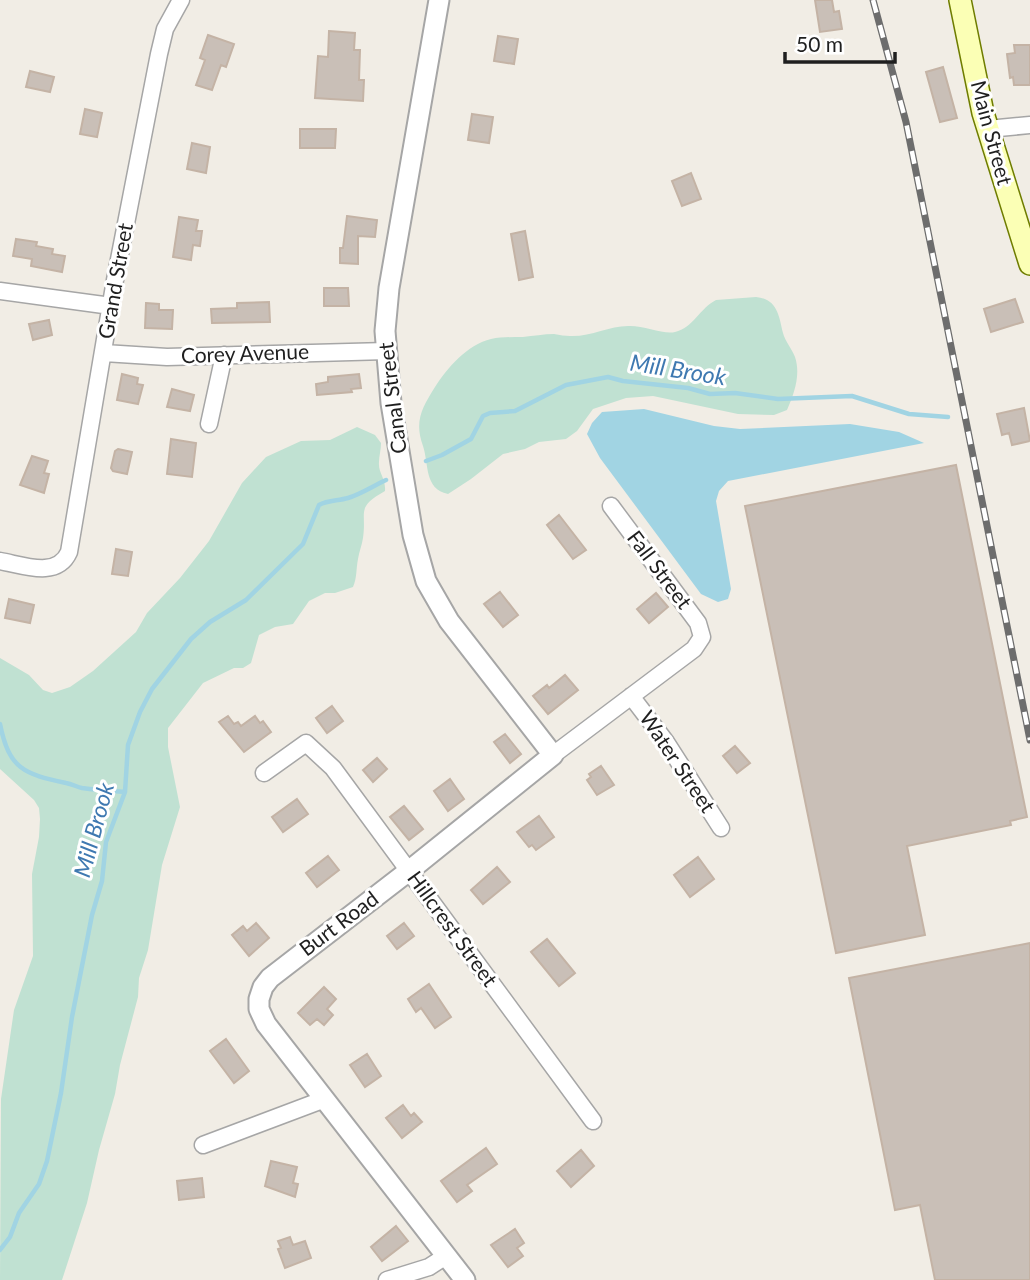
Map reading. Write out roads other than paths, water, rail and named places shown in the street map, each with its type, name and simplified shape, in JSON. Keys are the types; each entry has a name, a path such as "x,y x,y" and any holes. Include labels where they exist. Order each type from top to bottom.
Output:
{"main road":[{"name":"Main Street","path":"960,0 988,129 1030,264"}],"street":[{"name":"Grand Street","path":"0,561 44,569 60,564 69,552 111,306 161,45 168,21 181,0"},
{"name":"Canal Street","path":"439,0 392,263 386,320 391,402 408,509 426,581 449,621 553,755"},
{"path":"988,129 1030,125"},
{"path":"0,291 111,306"},
{"name":"Corey Avenue","path":"104,353 145,356 387,351"},
{"path":"209,424 224,355"},
{"name":"Fall Street","path":"611,506 698,622 702,638"},
{"name":"Burt Road","path":"465,1280 262,1017 259,1004 261,992 270,978 285,965 410,870 553,755 694,649 702,638"},
{"name":"Water Street","path":"631,696 666,742 721,828"},
{"name":"Hillcrest Street","path":"264,773 306,743 333,768 593,1121"},
{"path":"203,1145 325,1099"},
{"path":"387,1280 429,1267 446,1256"}],"water":[{"path":"644,409 714,426 740,429 850,424 899,432 924,443 728,481 719,491 716,501 731,589 728,599 718,602 701,594 600,458 587,434 602,412"}],"waterway":[{"name":"Mill Brook","path":"426,461 471,439 483,416 515,411 566,385 608,377 688,388 710,394 735,393 778,399 852,396 909,414 948,417"},
{"name":"Mill Brook","path":"0,1250 10,1237 19,1213 39,1184 47,1161 92,915 102,881 106,842 125,792 128,745 140,712 152,689 191,639 210,622 246,600 303,544 319,505 353,496 386,480"},
{"path":"0,724 8,751 14,760 29,772 82,788 125,792"}],"railway":[{"path":"873,0 906,122 1030,740"}]}
